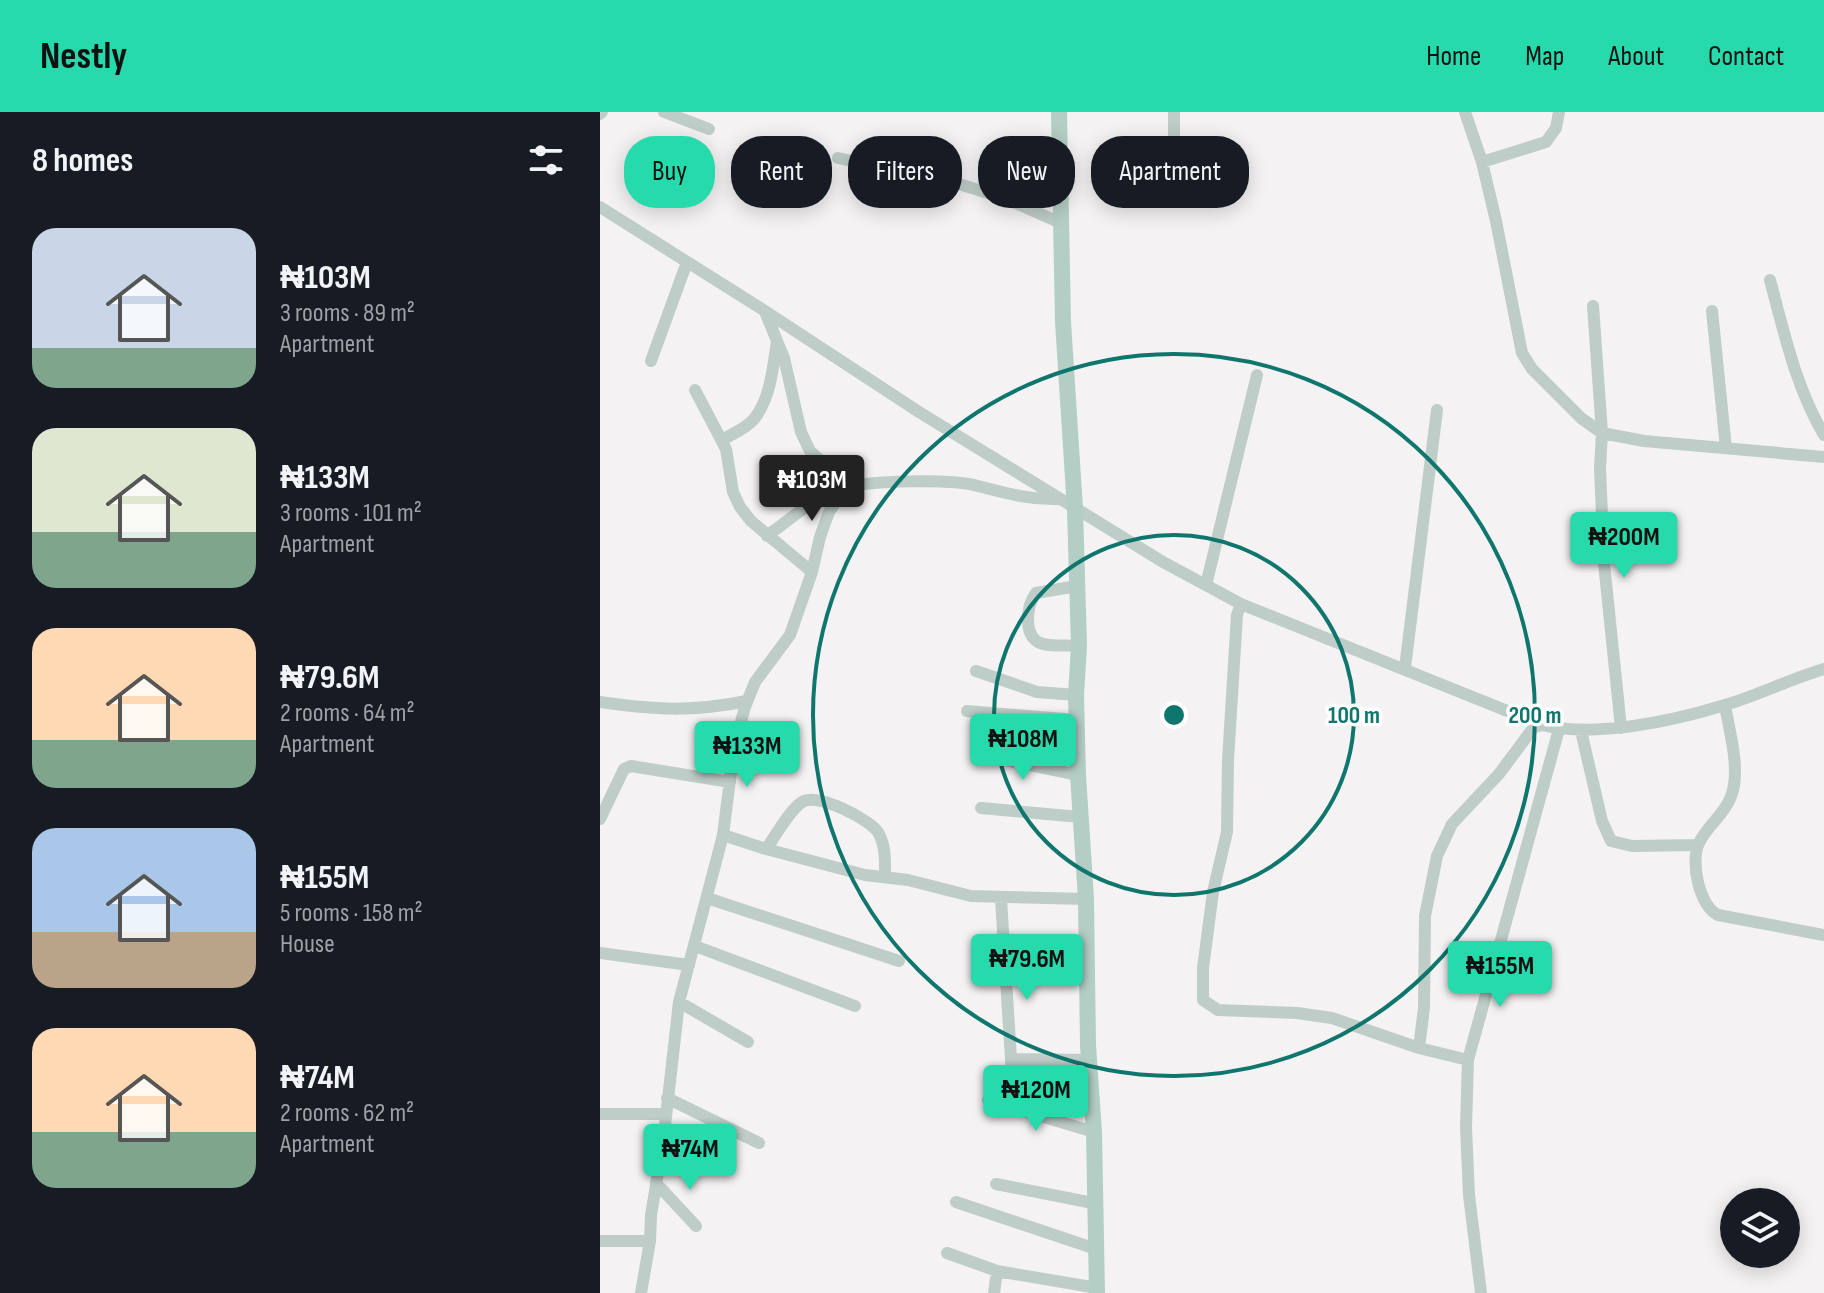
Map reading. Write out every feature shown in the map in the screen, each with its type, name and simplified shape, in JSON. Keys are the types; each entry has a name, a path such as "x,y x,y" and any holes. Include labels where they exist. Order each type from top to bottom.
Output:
{"main road":[{"path":"1059,112 1063,322 1075,509 1079,646 1076,720 1086,899 1097,1291"}],"street":[{"path":"664,112 709,129"},
{"path":"1174,112 1174,136"},
{"path":"1465,112 1482,162 1522,353 1532,369 1581,418 1602,433 1644,441 1824,457"},
{"path":"1482,162 1546,142 1556,128 1559,112"},
{"path":"838,158 959,184 1004,198 1061,223"},
{"path":"600,207 919,412 1163,562 1241,604 1542,725 1581,731 1621,728 1725,705 1824,669"},
{"path":"651,361 687,262"},
{"path":"1770,280 1787,347 1824,435"},
{"path":"1593,306 1602,433 1600,468 1604,563 1621,728"},
{"path":"765,311 777,336 801,432 816,458 827,494"},
{"path":"1712,311 1726,448"},
{"path":"722,440 753,421 764,401 772,375 777,336"},
{"path":"1206,585 1257,375"},
{"path":"695,390 722,440 733,492 751,521 812,572"},
{"path":"1405,668 1437,410"},
{"path":"816,458 838,477 845,488"},
{"path":"767,536 803,507 827,494 845,488 890,482 963,483 1017,497 1058,499"},
{"path":"641,1293 679,1002 723,835 734,748 755,682 790,635 829,512 845,488"},
{"path":"1077,586 1036,593 1029,607 1028,632 1033,640 1041,643 1079,646"},
{"path":"1241,604 1237,615 1228,760 1227,832 1213,892 1203,968 1203,1000 1218,1010 1297,1013 1332,1018 1419,1048 1468,1060"},
{"path":"976,671 1037,692 1076,695"},
{"path":"600,702 654,710 747,701"},
{"path":"1725,705 1735,781 1728,805 1698,845 1696,857 1701,896 1711,912 1824,935"},
{"path":"967,711 1076,720"},
{"path":"1419,1048 1424,1008 1425,916 1437,856 1452,824 1499,774 1534,727 1542,725"},
{"path":"1481,1293 1469,1195 1466,1127 1468,1060 1559,729"},
{"path":"1581,731 1602,821 1611,841 1632,846 1698,845"},
{"path":"976,754 1078,775"},
{"path":"600,819 624,769 631,766 730,782"},
{"path":"766,849 797,805 813,799 825,801 874,826 883,843 885,877"},
{"path":"981,808 1080,817"},
{"path":"723,835 865,875 971,896 1086,899"},
{"path":"707,898 899,961"},
{"path":"1001,899 1014,1107"},
{"path":"695,946 855,1006"},
{"path":"600,953 689,965"},
{"path":"679,1002 748,1042"},
{"path":"1011,1059 1090,1060"},
{"path":"667,1098 759,1143"},
{"path":"988,1100 1094,1132"},
{"path":"600,1114 665,1114"},
{"path":"656,1183 696,1226"},
{"path":"996,1184 1093,1203"},
{"path":"956,1202 1096,1249"},
{"path":"600,1241 650,1241"},
{"path":"947,1253 997,1271 1097,1291"},
{"path":"994,1293 997,1271"}]}
